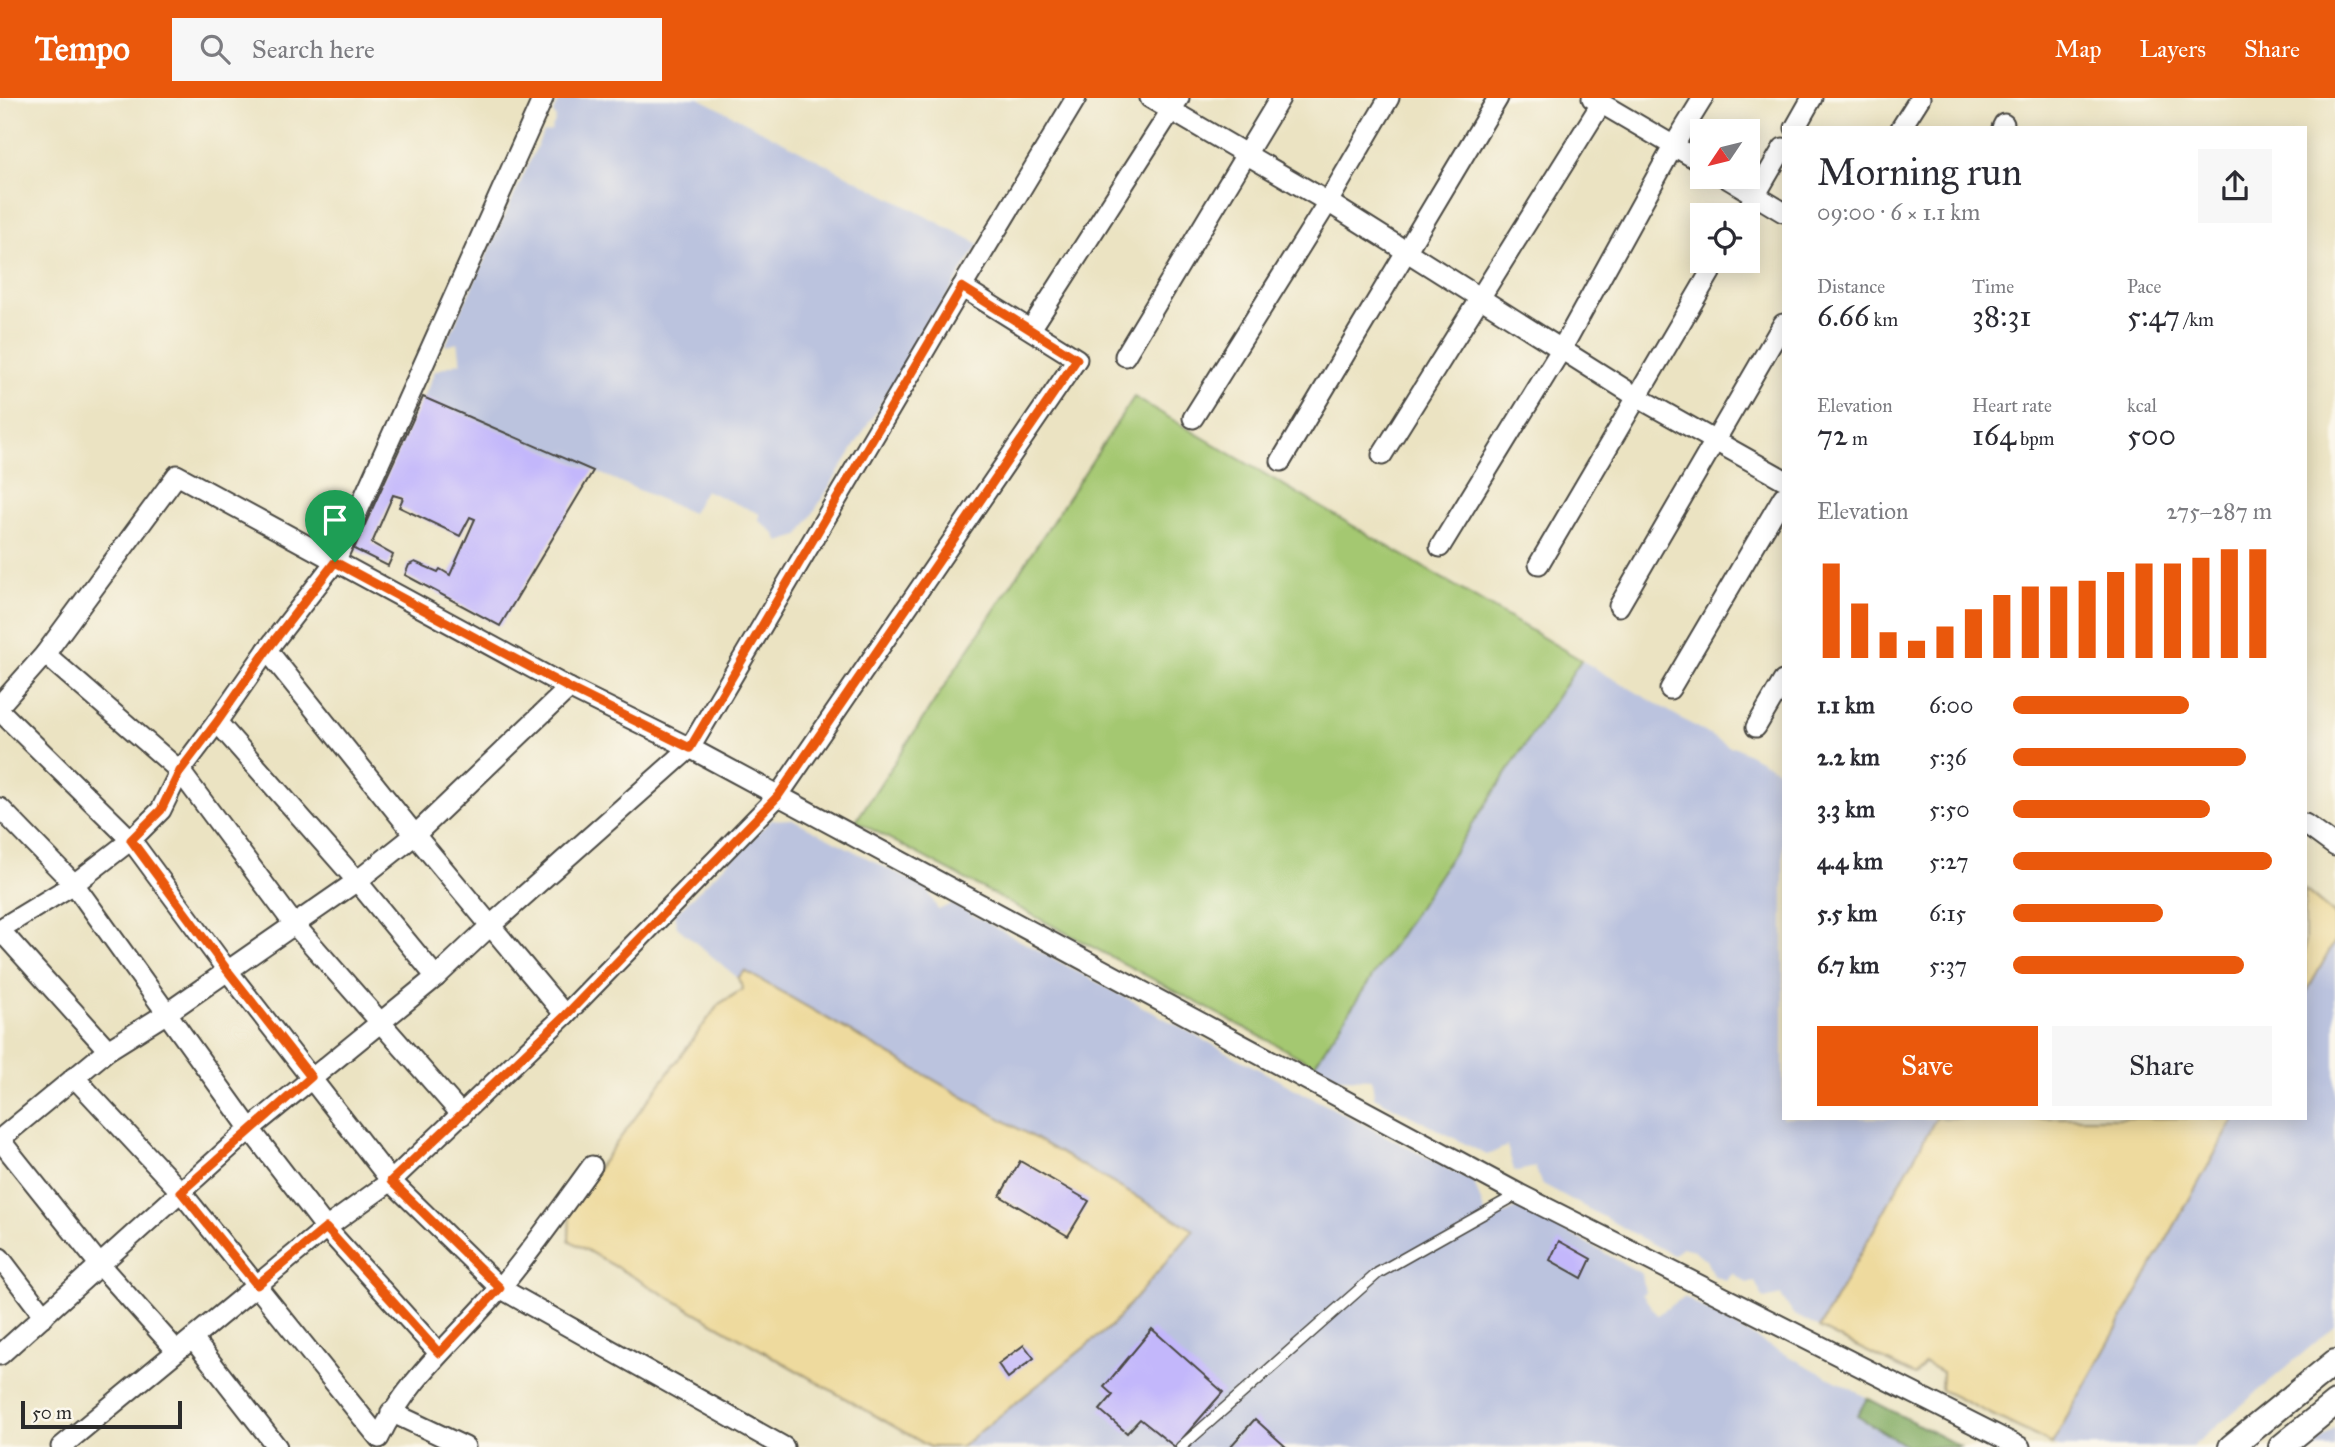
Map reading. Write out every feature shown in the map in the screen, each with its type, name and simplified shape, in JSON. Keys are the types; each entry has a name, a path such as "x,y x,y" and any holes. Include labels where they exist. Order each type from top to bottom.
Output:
{"street":[{"path":"108,1050 0,930 74,884 131,840 161,810 180,771 267,650 335,562 543,98"},
{"path":"0,1355 250,1129 436,977 690,748 1076,98"},
{"path":"1150,98 1175,104 1246,155 1328,202 1637,397 1782,478"},
{"path":"1125,356 1280,98"},
{"path":"1193,418 1328,202 1389,98"},
{"path":"1281,461 1498,98"},
{"path":"1440,547 1561,350 1674,145 1703,98"},
{"path":"1796,126 1812,98"},
{"path":"1902,126 1920,98"},
{"path":"1382,455 1596,101 1690,155"},
{"path":"1031,329 1175,104"},
{"path":"1752,203 1782,150"},
{"path":"1745,189 1782,211"},
{"path":"1539,564 1710,273"},
{"path":"61,1447 326,1228 391,1181 565,1016 778,796 1077,359 962,287"},
{"path":"1619,607 1782,326"},
{"path":"0,705 45,654 177,475 569,688 690,748 1519,1194 2020,1447"},
{"path":"1671,689 1782,499"},
{"path":"267,650 565,1016"},
{"path":"45,654 180,771 293,923 462,1115"},
{"path":"1756,727 1782,683"},
{"path":"176,1350 99,1264 0,1140 108,1050 167,1013 357,881 415,835 569,688"},
{"path":"0,711 131,840 227,970 391,1181 500,1288 784,1447"},
{"path":"217,722 357,881 436,977"},
{"path":"0,808 74,884 250,1129 326,1228 439,1353"},
{"path":"2307,825 2335,846"},
{"path":"74,1077 181,1192 379,1438 391,1412 439,1353 500,1288 592,1166"},
{"path":"0,1258 44,1316"},
{"path":"193,1339 277,1447"},
{"path":"2231,1447 2335,1362"},
{"path":"2280,1447 2335,1403"},
{"path":"391,1412 465,1447"}],"lane":[{"path":"1181,1447 1378,1273 1519,1194"}],"shaded area":[{"path":"560,98 699,98 979,244 799,536 779,542 776,535 759,520 760,514 705,490 692,513 424,397 435,371 461,362 458,343 445,346 543,133 551,131 556,119 553,112"},
{"path":"1581,660 1732,748 1734,746 1782,772 1782,1120 1935,1120 1819,1328 1793,1314 1781,1295 1764,1299 1755,1282 1747,1283 1732,1273 1727,1281 1713,1275 1706,1260 1694,1250 1682,1247 1673,1255 1541,1183 1535,1167 1514,1170 1507,1146 1487,1155 1374,1097 1372,1079 1339,1078 1314,1065"},
{"path":"792,819 927,889 938,910 952,904 1474,1182 1488,1222 1520,1206 1642,1274 1645,1293 1642,1294 1657,1315 1684,1297 1771,1347 1961,1447 961,1447 1111,1326 1193,1230 746,971 738,978 677,927 675,914 771,820"},
{"path":"2335,941 2335,1326 2192,1447 2059,1447 2052,1444 2234,1120 2307,1120 2307,991"},
{"path":"2335,1428 2335,1447 2313,1447"}],"green space":[{"path":"1134,397 1581,660 1314,1065 856,821"},
{"path":"1867,1398 1961,1447 1908,1447 1857,1416"}],"sand":[{"path":"2307,892 2335,915 2335,941 2307,991"},
{"path":"745,971 1194,1230 1111,1326 961,1447 930,1447 569,1240 570,1206 719,1004 743,989 738,978"},
{"path":"1935,1120 2234,1120 2052,1444 1941,1390 1942,1372 1925,1363 1915,1375 1819,1328"}],"building":[{"path":"423,397 593,471 500,626 405,575 409,565 415,562 438,572 440,569 450,575 475,519 470,517 460,536 399,507 403,498 393,495 372,543 393,555 388,566 354,549"},
{"path":"1020,1161 1089,1201 1068,1236 1000,1196"},
{"path":"1559,1241 1591,1259 1582,1278 1550,1260"},
{"path":"1152,1329 1223,1392 1175,1447 1140,1419 1127,1433 1100,1410 1113,1395 1104,1387"},
{"path":"1024,1345 1034,1358 1008,1378 998,1364"},
{"path":"1255,1419 1286,1447 1230,1447"}],"route":[{"path":"962,287 1077,359 778,796 565,1016 391,1181 500,1288 439,1353 326,1228 257,1285 181,1192 311,1077 227,970 131,840 161,810 180,771 267,650 335,562 569,688 690,748 962,287"}]}
